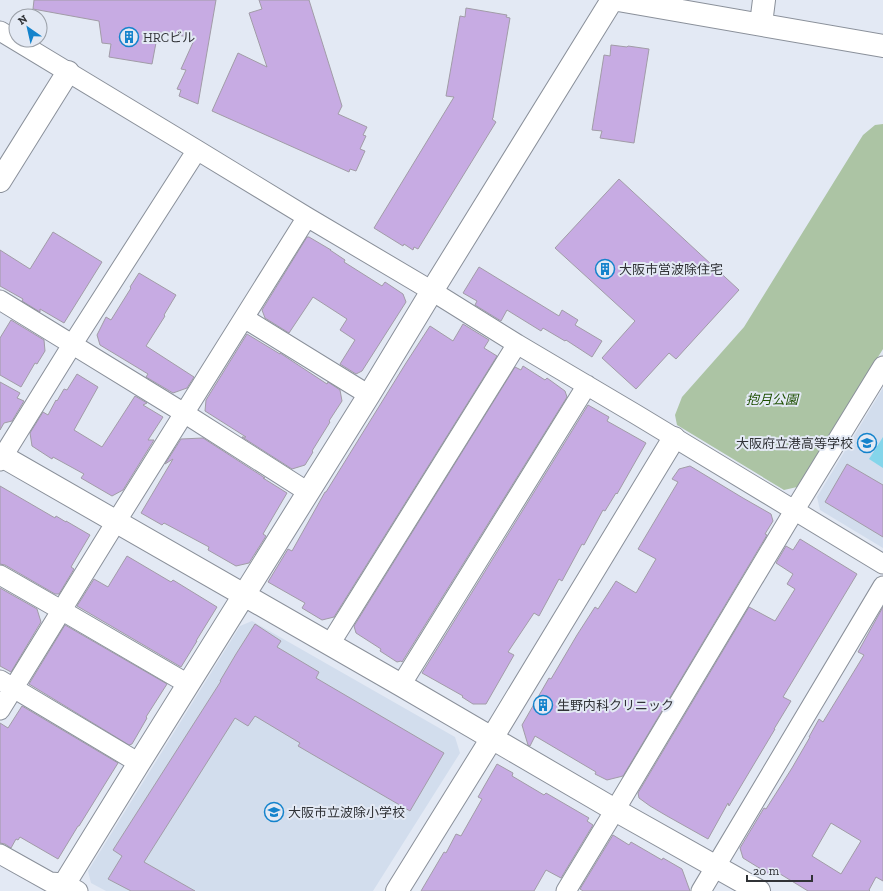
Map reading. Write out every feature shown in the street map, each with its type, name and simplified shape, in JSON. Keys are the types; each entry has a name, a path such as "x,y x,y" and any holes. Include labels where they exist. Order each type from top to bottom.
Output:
{"street":[{"path":"0,854 50,882 67,888 138,763 369,395 612,0"},
{"path":"618,0 883,46"},
{"path":"760,24 764,0"},
{"path":"0,31 883,564"},
{"path":"0,182 68,72"},
{"path":"197,150 1,457 330,644 615,810 759,891"},
{"path":"0,710 7,684 61,610 307,217"},
{"path":"0,300 184,413 308,492"},
{"path":"244,318 369,395"},
{"path":"330,644 517,344"},
{"path":"566,891 794,511 883,366"},
{"path":"401,685 587,386"},
{"path":"397,891 492,738 674,438"},
{"path":"0,576 188,684"},
{"path":"701,891 883,586"},
{"path":"7,684 138,763"}],"shaded area":[{"name":"大阪府立港高等学校","path":"883,388 883,548 820,510 817,497"},
{"name":"大阪市立波除小学校","path":"252,621 455,737 460,753 373,891 106,891 91,883 88,871 240,626"}],"green space":[{"name":"抱月公園","path":"883,124 883,349 797,487 784,490 677,425 675,415 682,397 744,327 863,135 875,125"}],"water":[{"path":"883,437 883,468 869,459"}],"building":[{"path":"34,0 216,0 198,104 179,96 181,90 177,89 186,70 181,69 195,38 158,32 152,64 109,57 111,44 102,43 99,21 48,12 48,8 33,8"},
{"path":"259,0 309,0 342,106 338,114 367,127 363,135 366,136 360,149 365,151 356,171 350,169 349,172 212,111 238,53 267,67 249,13 262,9"},
{"path":"466,8 507,15 506,17 510,18 492,119 496,122 418,249 414,247 413,250 404,244 403,246 374,228 454,97 446,96 460,16 465,17"},
{"path":"611,45 649,49 634,143 600,138 602,131 592,130 604,55 610,56"},
{"name":"大阪市営波除住宅","path":"619,179 739,290 676,359 669,353 636,389 602,358 635,321 555,248"},
{"path":"53,232 102,262 64,323 40,309 40,312 22,301 23,299 0,286 0,250 30,269"},
{"path":"307,237 331,250 345,260 344,262 382,286 385,282 403,294 406,302 362,371 356,374 340,364 355,340 340,330 347,319 313,297 289,333 265,318 262,310"},
{"path":"479,267 559,316 562,310 578,320 575,325 602,341 592,357 566,340 565,341 543,328 541,331 507,310 501,321 475,305 477,301 463,293"},
{"path":"139,273 176,295 146,346 194,377 187,388 173,393 146,377 148,374 100,345 97,335 106,317 111,320"},
{"path":"11,320 44,340 45,351 37,364 35,363 21,387 0,375 0,338"},
{"path":"463,324 489,340 484,348 497,356 334,617 322,620 302,608 305,603 268,582 288,549 292,551 325,492 430,326 453,341"},
{"path":"247,334 280,353 327,384 328,382 340,390 342,401 329,421 330,422 305,465 292,469 205,411 206,400"},
{"path":"523,366 545,380 547,378 565,391 567,397 402,662 397,662 380,651 381,649 356,633 354,626 515,367 521,370"},
{"path":"77,374 98,387 74,430 102,447 135,396 147,403 143,405 163,417 148,440 154,440 123,490 112,496 81,478 84,474 53,457 52,459 32,446 30,433 43,412 48,415 56,400 57,401 64,389 67,390"},
{"path":"0,382 20,393 17,398 24,401 12,421 4,423 0,430"},
{"path":"588,405 609,417 607,421 646,443 617,494 616,493 605,511 603,510 584,545 582,544 562,581 559,579 539,616 534,613 508,652 514,655 486,704 473,704 462,697 463,696 422,673"},
{"path":"203,438 287,493 263,534 266,536 249,563 236,566 208,550 209,547 164,523 162,525 141,513 173,459 165,464 181,439"},
{"path":"847,464 883,485 883,537 825,502"},
{"path":"690,466 771,514 773,521 765,534 767,535 623,776 607,780 535,736 530,746 528,745 522,725 549,678 551,679 595,607 598,609 616,581 636,593 656,559 638,549 678,482 672,479 679,469"},
{"path":"0,486 55,518 56,516 90,535 71,567 74,569 59,594 55,594 5,565 0,564"},
{"path":"800,539 857,574 783,697 791,701 729,806 728,803 708,839 650,806 639,798 638,793 749,607 775,621 795,589 787,584 793,574 776,563 786,546 793,550"},
{"path":"127,556 171,582 173,580 217,607 181,667 77,606 94,579 108,587"},
{"path":"0,588 37,609 41,622 11,672 0,666"},
{"path":"883,607 883,881 876,877 869,890 870,891 808,891 772,869 769,874 743,858 740,848 764,808 766,809 792,768 819,719 823,722 864,655 858,652","holes":["831,823 861,841 841,874 812,856"]},
{"path":"255,624 281,641 277,647 319,672 316,678 444,753 410,811 298,746 300,743 255,716 248,726 235,718 144,862 195,891 131,891 108,879 122,856 113,850 221,681"},
{"path":"65,625 167,684 146,717 147,718 132,744 129,745 29,684"},
{"path":"22,706 118,763 58,859 20,837 18,840 16,839 11,848 0,843 0,723 8,728"},
{"path":"497,764 513,773 512,776 544,795 546,793 589,818 587,821 593,825 561,878 546,870 534,891 421,891 444,852 446,853 456,834 461,836 482,799 478,797"},
{"path":"613,835 629,845 631,842 662,860 663,858 682,869 690,891 583,891 580,889"}],"place":[{"name":"HRCビル","path":"129,37"},
{"name":"大阪市営波除住宅","path":"605,269"},
{"name":"大阪府立港高等学校","path":"867,443"},
{"name":"生野内科クリニック","path":"543,705"},
{"name":"大阪市立波除小学校","path":"274,812"}]}
